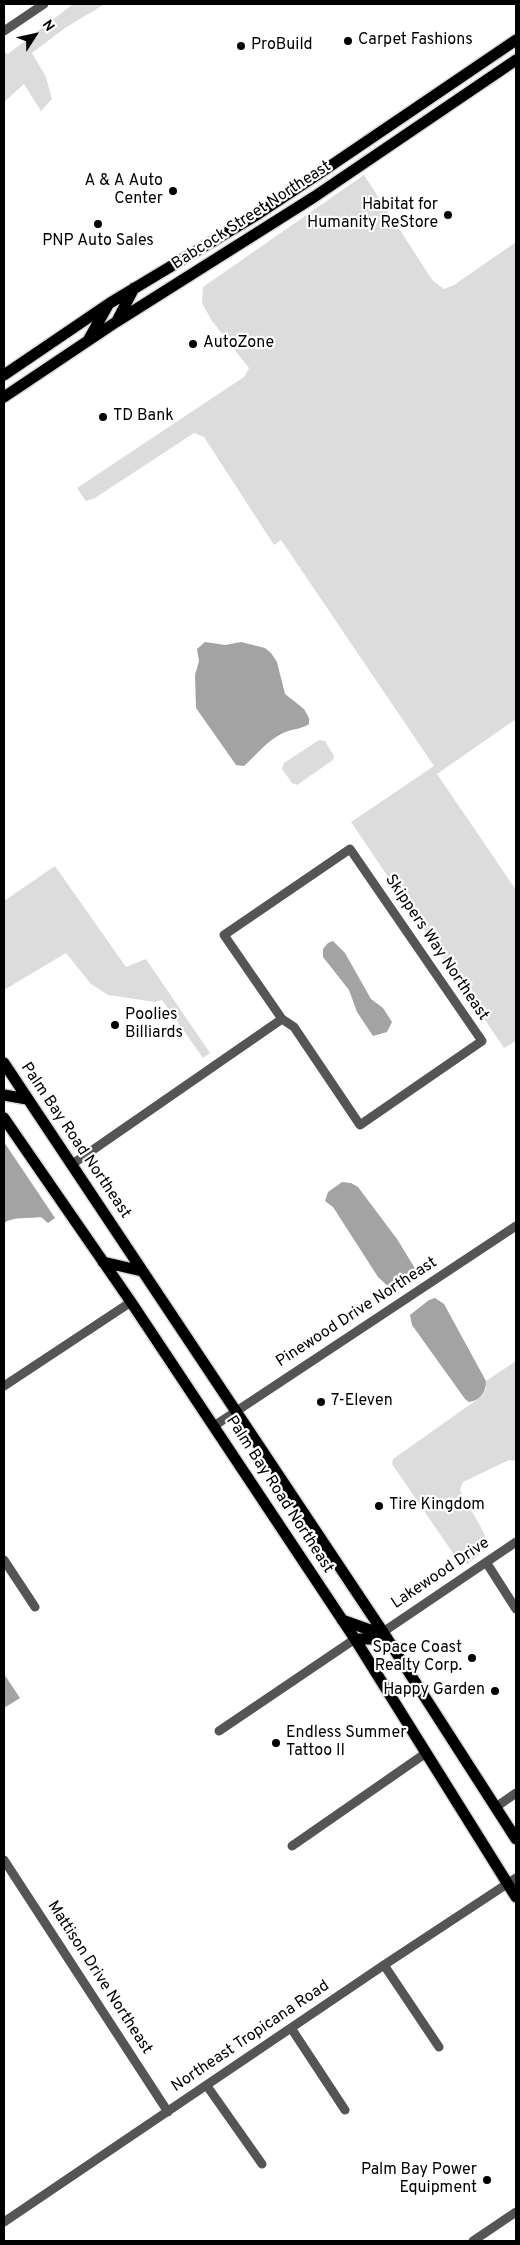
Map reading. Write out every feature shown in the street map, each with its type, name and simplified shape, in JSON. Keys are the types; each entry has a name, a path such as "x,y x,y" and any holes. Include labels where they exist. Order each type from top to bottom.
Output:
{"main road":[{"name":"Babcock Street Northeast","path":"4,375 134,287 297,188 516,40"},
{"name":"Babcock Street Northeast","path":"4,397 116,322 314,197 516,60"},
{"path":"116,322 134,287"},
{"path":"89,340 110,303"},
{"name":"Palm Bay Road Northeast","path":"4,1063 392,1645 516,1839"},
{"path":"4,1095 27,1099"},
{"name":"Palm Bay Road Northeast","path":"4,1118 131,1302 355,1639 426,1753 512,1880 516,1896"},
{"path":"103,1262 142,1271"},
{"path":"342,1620 373,1631 383,1632"},
{"path":"355,1639 375,1639 392,1645"}],"street":[{"path":"4,31 44,4"},
{"name":"Skippers Way Northeast","path":"350,849 482,1041 360,1126 294,1027 282,1019 224,935 350,849"},
{"path":"71,1165 282,1019"},
{"name":"Pinewood Drive Northeast","path":"214,1426 516,1226"},
{"path":"4,1386 131,1302"},
{"name":"Lakewood Drive","path":"383,1632 516,1542"},
{"path":"4,1560 35,1607"},
{"path":"486,1562 516,1609"},
{"path":"219,1731 355,1639"},
{"path":"292,1846 426,1753"},
{"path":"496,1807 516,1793"},
{"name":"Mattison Drive Northeast","path":"4,1860 168,2112"},
{"name":"Northeast Tropicana Road","path":"4,2222 512,1880"},
{"path":"384,1965 439,2047"},
{"path":"291,2028 344,2110"},
{"path":"208,2086 262,2164"},
{"path":"473,2241 516,2212"}],"shaded area":[{"path":"73,4 105,4 65,28 32,53 46,77 52,99 41,111 24,84 4,102 4,52 8,54"},
{"path":"364,175 433,281 444,289 454,285 516,242 516,719 437,774 516,890 516,1041 504,1048 351,822 434,766 281,540 274,545 204,437 194,433 95,498 86,501 77,488 244,377 249,368 212,321 202,303 203,287"},
{"path":"205,642 225,645 241,642 265,648 277,662 285,694 304,709 309,718 309,724 277,736 244,766 236,765 196,708 195,675 199,661 197,649"},
{"path":"319,740 325,741 334,756 333,760 297,785 292,783 282,769 284,763"},
{"path":"55,866 126,967 146,959 210,1053 203,1058 162,1000 155,1002 108,995 91,984 66,953 4,990 4,901"},
{"path":"333,941 345,953 371,999 383,1008 392,1022 387,1032 373,1036 357,1012 349,990 323,957 323,949 328,943"},
{"path":"4,1142 55,1218 48,1223 41,1217 17,1219 4,1223"},
{"path":"342,1182 351,1183 358,1187 397,1239 416,1270 410,1279 392,1290 378,1277 333,1207 325,1201 328,1192"},
{"path":"435,1298 444,1304 486,1381 482,1395 473,1401 469,1402 465,1399 412,1325 410,1315 429,1300"},
{"path":"516,1361 516,1461 509,1460 463,1482 460,1490 481,1527 488,1547 468,1564 461,1565 392,1464 393,1459 482,1396 486,1389 486,1381"},
{"path":"4,1674 20,1698 4,1708"}],"place":[{"name":"Carpet Fashions","path":"348,41"},
{"name":"ProBuild","path":"241,46"},
{"name":"A & A Auto Center","path":"173,191"},
{"name":"Habitat for Humanity ReStore","path":"448,215"},
{"name":"PNP Auto Sales","path":"98,224"},
{"name":"AutoZone","path":"193,344"},
{"name":"TD Bank","path":"103,417"},
{"name":"Poolies Billiards","path":"115,1025"},
{"name":"7-Eleven","path":"321,1402"},
{"name":"Tire Kingdom","path":"379,1506"},
{"name":"Space Coast Realty Corp.","path":"472,1658"},
{"name":"Happy Garden","path":"495,1691"},
{"name":"Endless Summer Tattoo II","path":"276,1743"},
{"name":"Palm Bay Power Equipment","path":"487,2180"}]}
